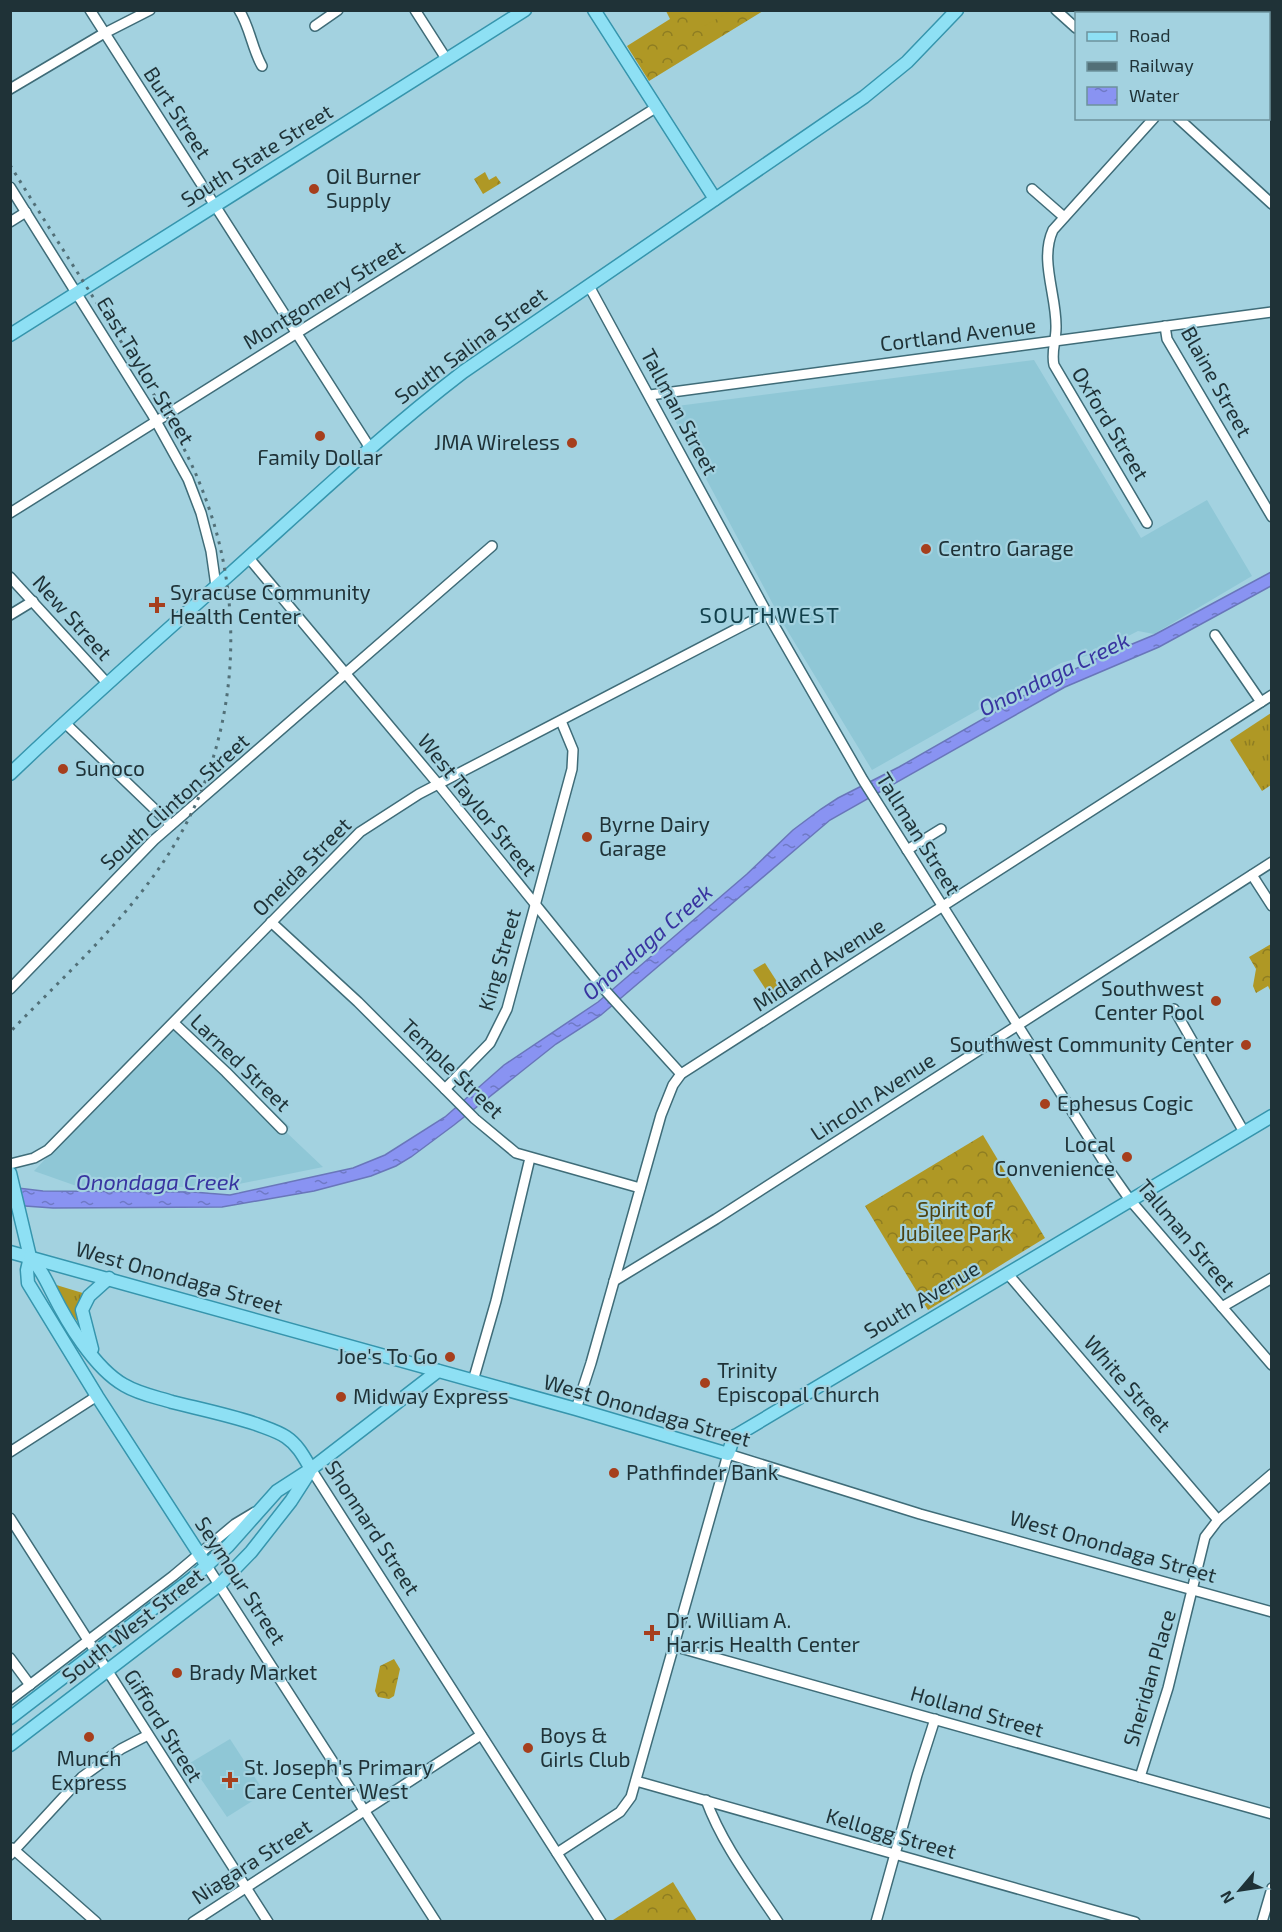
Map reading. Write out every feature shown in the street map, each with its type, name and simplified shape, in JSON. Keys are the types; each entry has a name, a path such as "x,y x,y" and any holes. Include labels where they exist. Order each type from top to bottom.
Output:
{"main road":[{"name":"South State Street","path":"10,336 525,10"},
{"path":"594,10 715,199"},
{"name":"South Salina Street","path":"10,774 107,683 370,448 462,372 890,78 957,10"},
{"name":"South Avenue","path":"728,1454 734,1436 1272,1116"},
{"path":"12,1179 30,1257"},
{"name":"West Onondaga Street","path":"10,1251 576,1409 728,1454"},
{"name":"Shonnard Street","path":"30,1257 39,1267 94,1359 116,1380 147,1395 246,1421 285,1436 301,1452 311,1469"},
{"name":"Seymour Street","path":"30,1257 27,1270 28,1283 97,1396 207,1566"},
{"path":"94,1359 82,1310 89,1296 109,1278"},
{"name":"South West Street","path":"10,1718 96,1654 207,1566 277,1491 311,1469 438,1371"},
{"name":"South West Street","path":"10,1745 219,1585 251,1552 291,1501 311,1469"}],"street":[{"name":"Burt Street","path":"90,10 370,448"},
{"path":"10,89 150,10"},
{"path":"239,10 255,54 262,66"},
{"path":"315,26 338,10"},
{"path":"415,10 447,60"},
{"path":"1056,10 1075,26"},
{"name":"Montgomery Street","path":"10,513 657,107"},
{"name":"Oxford Street","path":"1147,523 1054,365 1052,356 1056,328 1047,248 1053,230 1152,120"},
{"path":"1180,120 1272,204"},
{"name":"East Taylor Street","path":"10,187 78,293 156,421 188,479 201,513 211,551 216,586"},
{"path":"1032,189 1064,217"},
{"path":"10,222 26,212"},
{"name":"Tallman Street","path":"589,286 767,614 862,780 1017,1026 1130,1200 1272,1365"},
{"name":"Cortland Avenue","path":"650,395 1272,312"},
{"name":"Blaine Street","path":"1165,327 1167,339 1272,517"},
{"name":"South Clinton Street","path":"10,989 154,840 492,546"},
{"name":"West Taylor Street","path":"248,557 438,784 603,988 681,1074"},
{"name":"New Street","path":"10,577 107,683"},
{"path":"10,615 33,601"},
{"name":"Oneida Street","path":"10,1164 34,1158 48,1150 360,832 419,794 767,614"},
{"path":"1215,635 1261,702"},
{"name":"Midland Avenue","path":"576,1409 661,1115 673,1084 681,1074 1272,695"},
{"name":"King Street","path":"445,1089 480,1055 500,1026 507,1009 574,757 561,721"},
{"path":"64,723 171,825"},
{"path":"907,850 941,829"},
{"name":"Lincoln Avenue","path":"614,1281 716,1219 1272,862"},
{"path":"1252,875 1272,906"},
{"name":"Temple Street","path":"271,922 358,1002 476,1119 516,1152 530,1158 640,1188"},
{"path":"1174,1009 1244,1132"},
{"name":"Larned Street","path":"174,1023 282,1129"},
{"path":"473,1381 496,1300 530,1158"},
{"name":"White Street","path":"1007,1273 1218,1520"},
{"path":"1222,1307 1272,1278"},
{"path":"10,1452 97,1396"},
{"path":"557,1853 620,1812 631,1797 728,1454"},
{"name":"West Onondaga Street","path":"728,1454 920,1514 1272,1612"},
{"name":"Shonnard Street","path":"311,1469 601,1922"},
{"name":"Sheridan Place","path":"1140,1777 1168,1688 1205,1537 1218,1520 1272,1474"},
{"name":"South West Street","path":"10,1700 199,1555 235,1524 257,1511"},
{"name":"Gifford Street","path":"10,1518 268,1922"},
{"name":"Seymour Street","path":"207,1566 435,1922"},
{"name":"Holland Street","path":"673,1646 1272,1814"},
{"path":"10,1658 30,1685"},
{"path":"876,1922 935,1719"},
{"path":"89,1919 12,1850 82,1777 122,1749 148,1735"},
{"name":"Niagara Street","path":"193,1922 482,1736"},
{"name":"Kellogg Street","path":"636,1781 1135,1922"},
{"path":"706,1800 735,1856 777,1922"},
{"path":"1262,1922 1272,1888"}],"shaded area":[{"path":"1034,360 1141,538 1207,500 1252,576 1154,634 1138,631 1093,654 1061,663 872,770 784,625 671,413 677,406"},
{"path":"177,1019 290,1127 286,1132 323,1167 229,1186 85,1189 34,1171"},
{"name":"St. Joseph's Primary Care Center West","path":"230,1739 265,1793 227,1817 190,1763"}],"green space":[{"path":"666,11 763,11 649,81 627,46 670,19"},
{"path":"693,11 730,11 703,27"},
{"path":"485,172 489,180 496,176 501,183 483,194 474,179"},
{"path":"1271,713 1271,785 1262,791 1230,740"},
{"path":"1271,944 1271,992 1268,986 1256,993 1253,986 1256,969 1249,957"},
{"path":"765,963 783,991 772,999 753,970"},
{"name":"Spirit of Jubilee Park","path":"983,1135 1045,1238 928,1310 865,1206"},
{"path":"53,1284 86,1294 77,1312 78,1322 65,1308"},
{"path":"394,1659 400,1669 394,1696 389,1699 378,1697 375,1691 380,1666"},
{"path":"673,1882 697,1921 613,1920"}],"water":[{"path":"1271,572 1271,586 1159,647 1065,687 830,820 601,1015 556,1044 454,1125 396,1166 371,1176 314,1191 222,1207 53,1208 11,1205 10,1187 43,1191 193,1192 230,1195 353,1168 385,1155 445,1117 504,1065 598,1002 747,874 793,830 821,809 1044,684 1154,635"}],"railway":[{"path":"10,165 145,380 188,457 205,497 219,543 228,589 231,637 228,684 220,730 207,776 188,820 164,861 130,907 10,1032"}],"place":[{"name":"Oil Burner Supply","path":"314,189"},
{"name":"Family Dollar","path":"320,436"},
{"name":"JMA Wireless","path":"572,443"},
{"name":"Centro Garage","path":"926,549"},
{"name":"Syracuse Community Health Center","path":"157,605"},
{"name":"Sunoco","path":"63,769"},
{"name":"Byrne Dairy Garage","path":"587,837"},
{"name":"Southwest Center Pool","path":"1216,1001"},
{"name":"Southwest Community Center","path":"1246,1045"},
{"name":"Ephesus Cogic","path":"1045,1104"},
{"name":"Local Convenience","path":"1127,1157"},
{"name":"Joe's To Go","path":"450,1357"},
{"name":"Trinity Episcopal Church","path":"705,1383"},
{"name":"Midway Express","path":"341,1397"},
{"name":"Pathfinder Bank","path":"614,1473"},
{"name":"Dr. William A. Harris Health Center","path":"652,1633"},
{"name":"Brady Market","path":"177,1673"},
{"name":"Munch Express","path":"89,1737"},
{"name":"Boys & Girls Club","path":"528,1748"},
{"name":"St. Joseph's Primary Care Center West","path":"230,1780"}],"district":[{"name":"SOUTHWEST","path":"770,615"}],"water label":[{"name":"Onondaga Creek","path":"1054,674"},
{"name":"Onondaga Creek","path":"647,942"},
{"name":"Onondaga Creek","path":"158,1182"}]}
